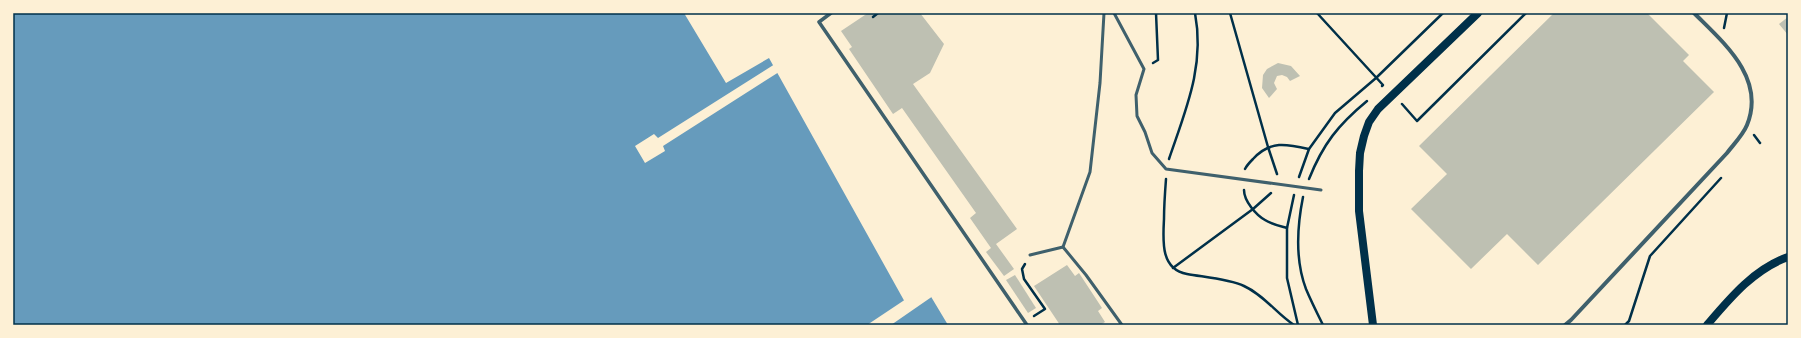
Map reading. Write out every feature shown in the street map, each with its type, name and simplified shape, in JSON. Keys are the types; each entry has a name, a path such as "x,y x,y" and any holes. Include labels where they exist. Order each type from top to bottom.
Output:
{"main road":[{"path":"1373,325 1359,211 1360,153 1364,136 1369,122 1378,109 1478,13"},
{"path":"1708,325 1733,294 1759,272 1788,257"}],"street":[{"path":"831,13 819,22 1026,323"},
{"path":"1565,325 1727,153 1747,126 1751,106 1751,88 1744,70 1724,44 1694,13"}],"lane":[{"path":"1063,247 1090,172 1100,84 1104,13"},
{"path":"1114,13 1144,69 1136,95 1137,116 1145,132 1152,153 1166,169 1321,190"},
{"path":"1030,255 1063,247"},
{"path":"1063,247 1086,275 1122,325"}],"path":[{"path":"873,16 878,13"},
{"path":"1144,69 1158,60 1156,13"},
{"path":"1194,13 1198,30 1198,62 1192,91 1166,169 1162,244 1165,257 1173,268 1184,274 1243,285 1269,303 1283,318 1294,325"},
{"path":"1173,268 1253,209 1281,185 1268,147 1230,13"},
{"path":"1317,13 1376,78"},
{"path":"1298,325 1287,278 1287,228 1295,187 1309,149 1335,113 1376,78 1443,13"},
{"path":"1383,85 1417,121 1526,13"},
{"path":"1724,32 1727,13"},
{"path":"1754,135 1760,143"},
{"path":"1268,147 1286,143 1309,149"},
{"path":"1026,323 1045,309 1024,279 1022,268 1030,255"}],"water":[{"path":"13,13 684,13 726,83 769,58 906,304 927,290 948,325 13,325"}],"pier":[{"path":"775,64 779,72 663,146 665,151 645,163 635,146 654,134 658,138"},
{"path":"926,288 933,296 891,325 867,325 906,299 907,301"}],"building":[{"path":"868,13 920,13 944,44 930,73 913,84 1017,229 996,244 1014,269 1004,276 986,252 991,248 970,218 976,213 902,108 893,114 849,49 852,47 841,31"},
{"path":"1554,13 1647,13 1689,55 1683,61 1714,92 1538,265 1507,234 1471,269 1411,209 1447,174 1419,146"},
{"path":"1788,17 1788,35 1779,24"},
{"path":"1278,63 1291,66 1300,76 1290,81 1287,77 1282,75 1277,76 1274,83 1277,89 1269,98 1262,88 1263,75 1267,69"},
{"path":"1067,265 1075,276 1079,273 1102,308 1098,311 1105,322 1100,325 1060,325 1034,286"},
{"path":"1015,275 1036,308 1028,313 1006,280"}]}
